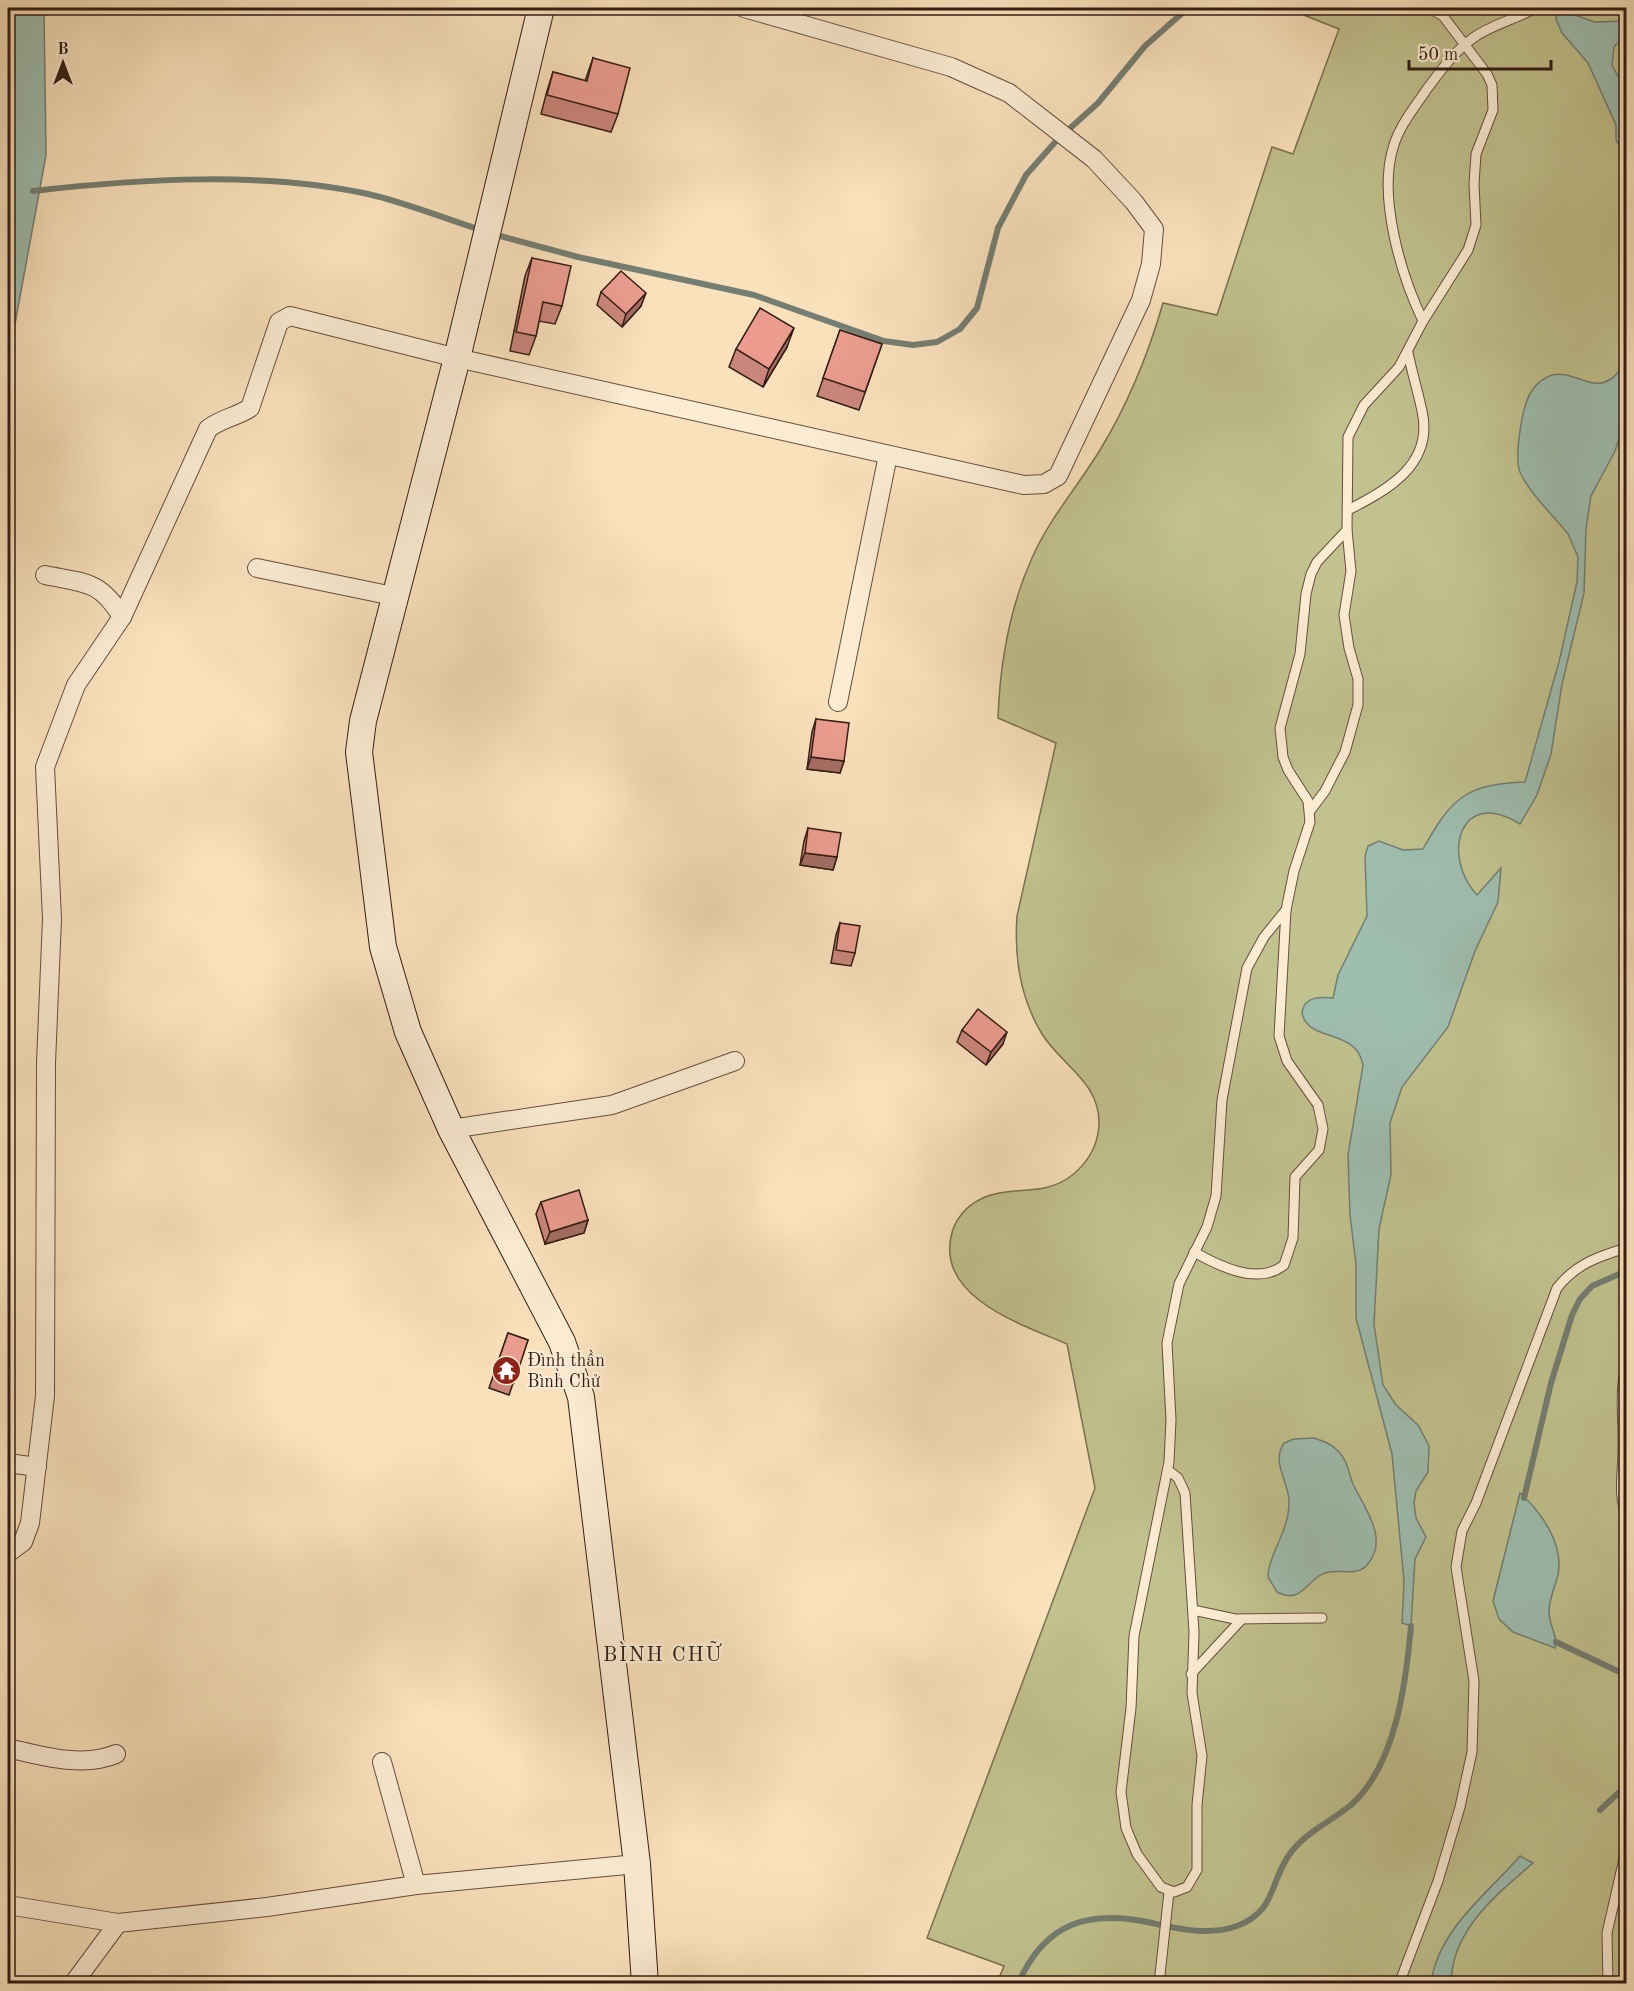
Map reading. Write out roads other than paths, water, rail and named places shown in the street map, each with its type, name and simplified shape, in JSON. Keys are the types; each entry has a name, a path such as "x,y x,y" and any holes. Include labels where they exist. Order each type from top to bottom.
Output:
{"street":[{"path":"540,8 457,358 393,596 363,721 360,763 383,947 408,1032 451,1129 562,1342 581,1396 637,1864 645,1983"},
{"path":"8,1553 23,1542 30,1523 45,1396 46,1063 51,919 45,767 76,685 122,617 208,429 216,422 241,414 250,408 279,322 290,316 457,358 1024,485 1044,484 1058,476 1141,300 1151,264 1154,229 1134,202 1094,159 1042,116 1009,93 961,71 744,8"},
{"path":"838,702 888,454"},
{"path":"257,568 393,596"},
{"path":"45,575 100,588 111,599 122,617"},
{"path":"451,1129 612,1104 735,1061"},
{"path":"8,1463 37,1467"},
{"path":"8,1748 79,1760 102,1760 116,1754"},
{"path":"382,1762 416,1885"},
{"path":"8,1905 118,1923 256,1908 416,1885 637,1864"},
{"path":"73,1983 118,1923"}],"lane":[{"path":"1310,811 1337,770 1357,715 1358,679 1345,632 1346,599 1351,571 1347,530 1347,448 1352,425 1364,405 1388,381 1408,353 1423,321 1468,250 1476,225 1474,169 1480,139 1493,110 1494,97 1484,68 1437,12 1424,8 1403,8"},
{"path":"1423,321 1398,254 1389,189 1390,161 1394,145 1432,82 1465,45 1489,28 1535,8"},
{"path":"1599,8 1626,8"},
{"path":"1348,510 1400,480 1408,471 1420,448 1423,436 1422,412 1408,353"},
{"path":"1194,1252 1220,1265 1248,1273 1270,1274 1284,1265 1293,1238 1295,1177 1302,1167 1314,1158 1322,1141 1322,1117 1318,1106 1287,1061 1279,1036 1286,910 1294,872 1308,832 1310,811 1308,801 1286,764 1280,742 1280,728 1300,654 1304,604 1311,574 1317,562 1347,530"},
{"path":"1168,1470 1178,1478 1185,1492 1193,1610 1192,1693 1202,1756 1197,1805 1197,1870 1187,1887 1181,1891 1169,1892 1151,1876 1131,1841 1122,1814 1121,1792 1131,1708 1134,1636 1168,1470 1171,1420 1166,1363 1168,1332 1179,1284 1208,1227 1216,1196 1222,1100 1246,968 1264,937 1286,910"},
{"path":"1399,1983 1438,1881 1460,1807 1472,1752 1474,1681 1456,1567 1462,1531 1476,1503 1557,1288 1566,1276 1589,1260 1626,1248"},
{"path":"1626,1366 1622,1399 1623,1453 1620,1493 1626,1515"},
{"path":"1193,1610 1215,1616 1242,1619 1322,1618"},
{"path":"1191,1674 1242,1619"},
{"path":"1608,1983 1607,1933 1626,1850"},
{"path":"1159,1983 1169,1892"}],"waterway":[{"path":"493,234 578,257 754,295 884,341 913,345 937,342 960,329 977,308 998,228 1026,175 1057,140 1098,103 1145,46 1188,8"},
{"path":"33,191 115,183 201,179 287,182 368,194 481,230"},
{"path":"1524,1498 1551,1383 1572,1315 1580,1299 1592,1286 1626,1271"},
{"path":"1018,1984 1041,1946 1072,1925 1108,1918 1129,1919 1184,1929 1216,1931 1237,1926 1259,1913 1295,1847 1352,1804 1367,1787 1379,1767 1389,1745 1402,1697 1411,1626"},
{"path":"1556,1642 1626,1675"},
{"path":"1600,1810 1626,1786"}],"place":[{"name":"Đình thần Bình Chử","path":"506,1370"}],"district":[{"name":"BÌNH CHỮ","path":"663,1654"}]}
